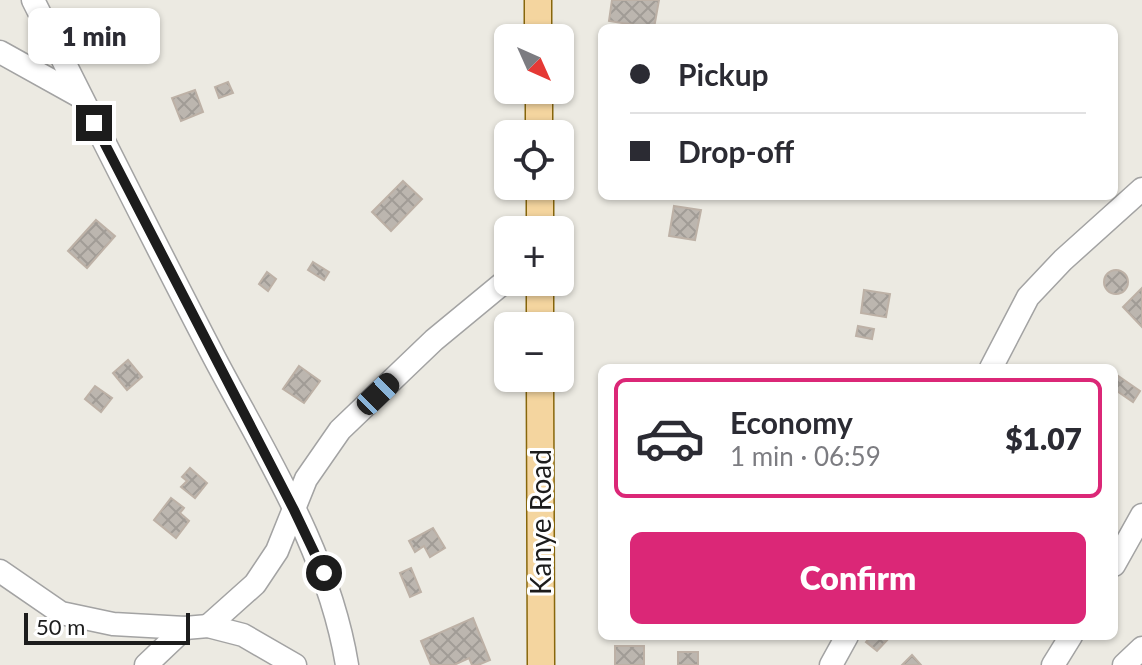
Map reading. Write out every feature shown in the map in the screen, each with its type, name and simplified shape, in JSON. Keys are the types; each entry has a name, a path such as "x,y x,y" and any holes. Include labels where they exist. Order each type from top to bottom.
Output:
{"main road":[{"path":"538,0 538,24"},
{"name":"Kanye Road","path":"540,392 541,665"}],"street":[{"path":"33,0 324,573 340,624 347,665"},
{"path":"0,52 81,97"},
{"path":"993,364 1028,297 1063,260 1142,189"},
{"path":"208,626 255,584 277,551 306,479 340,430 434,340 494,291"},
{"path":"1118,558 1142,515"},
{"path":"0,571 61,613 113,624 185,628 208,626 243,635 295,665"},
{"path":"146,665 185,628"},
{"path":"831,665 845,640"},
{"path":"1053,665 1069,640"},
{"path":"1124,665 1142,648"}],"building":[{"path":"612,0 659,0 655,24 609,21"},
{"path":"228,82 233,93 219,98 215,87"},
{"path":"195,90 203,112 181,121 172,98"},
{"path":"403,181 422,199 391,231 372,212"},
{"path":"674,206 701,210 695,240 669,236"},
{"path":"96,220 115,236 87,268 68,251"},
{"path":"313,262 329,272 324,280 308,270"},
{"path":"1116,270 1127,277 1128,282 1121,293 1116,294 1105,287 1104,282 1111,271"},
{"path":"267,272 276,279 268,291 259,284"},
{"path":"1142,288 1142,327 1123,307"},
{"path":"864,290 890,294 886,317 861,313"},
{"path":"858,326 874,329 872,339 856,336"},
{"path":"128,360 142,377 127,390 113,373"},
{"path":"299,366 320,381 304,403 283,389"},
{"path":"1118,376 1140,391 1133,402 1118,392"},
{"path":"95,386 112,398 101,412 85,399"},
{"path":"190,468 207,483 195,498 181,487 187,481 182,477"},
{"path":"171,498 184,508 180,513 189,521 176,538 154,520"},
{"path":"433,528 445,548 430,557 424,546 415,552 409,541"},
{"path":"411,568 421,592 410,597 400,573"},
{"path":"473,618 490,660 478,665 472,665 469,658 454,665 431,665 421,641"},
{"path":"868,640 887,640 877,651 866,642"},
{"path":"615,646 644,646 644,665 615,665"},
{"path":"678,652 698,652 698,665 678,665"},
{"path":"912,655 921,665 902,665"}],"route":[{"path":"94,123 324,573"}]}
